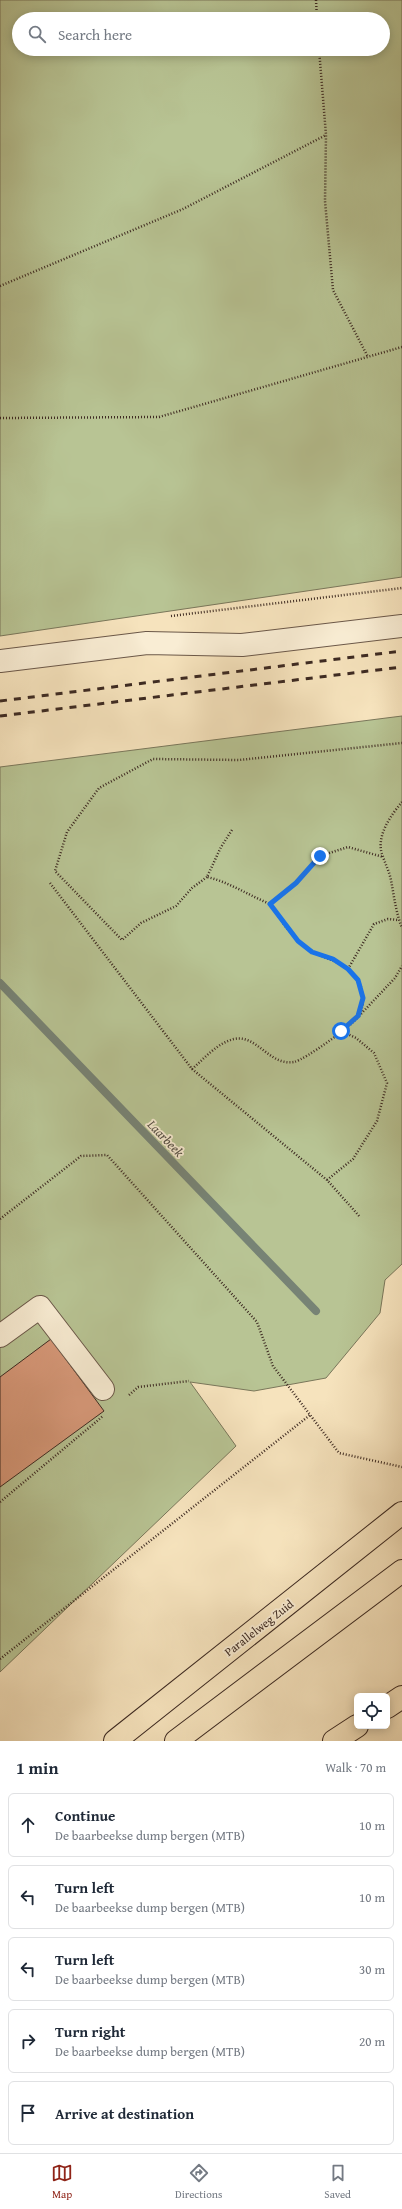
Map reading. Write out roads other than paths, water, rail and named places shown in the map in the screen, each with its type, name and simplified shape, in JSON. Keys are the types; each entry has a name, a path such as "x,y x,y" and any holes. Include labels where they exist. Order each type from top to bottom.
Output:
{"highway":[{"name":"Parallelweg Zuid","path":"115,1741 402,1513"},
{"path":"176,1741 402,1571"},
{"path":"390,1705 402,1697"},
{"path":"334,1741 354,1728"}],"lane":[{"path":"0,661 147,643 242,645 402,626"},
{"path":"0,1336 40,1307 103,1389"}],"waterway":[{"name":"Laarbeek","path":"0,983 316,1311"}],"railway":[{"path":"0,701 402,651"},
{"path":"0,716 402,667"}]}
